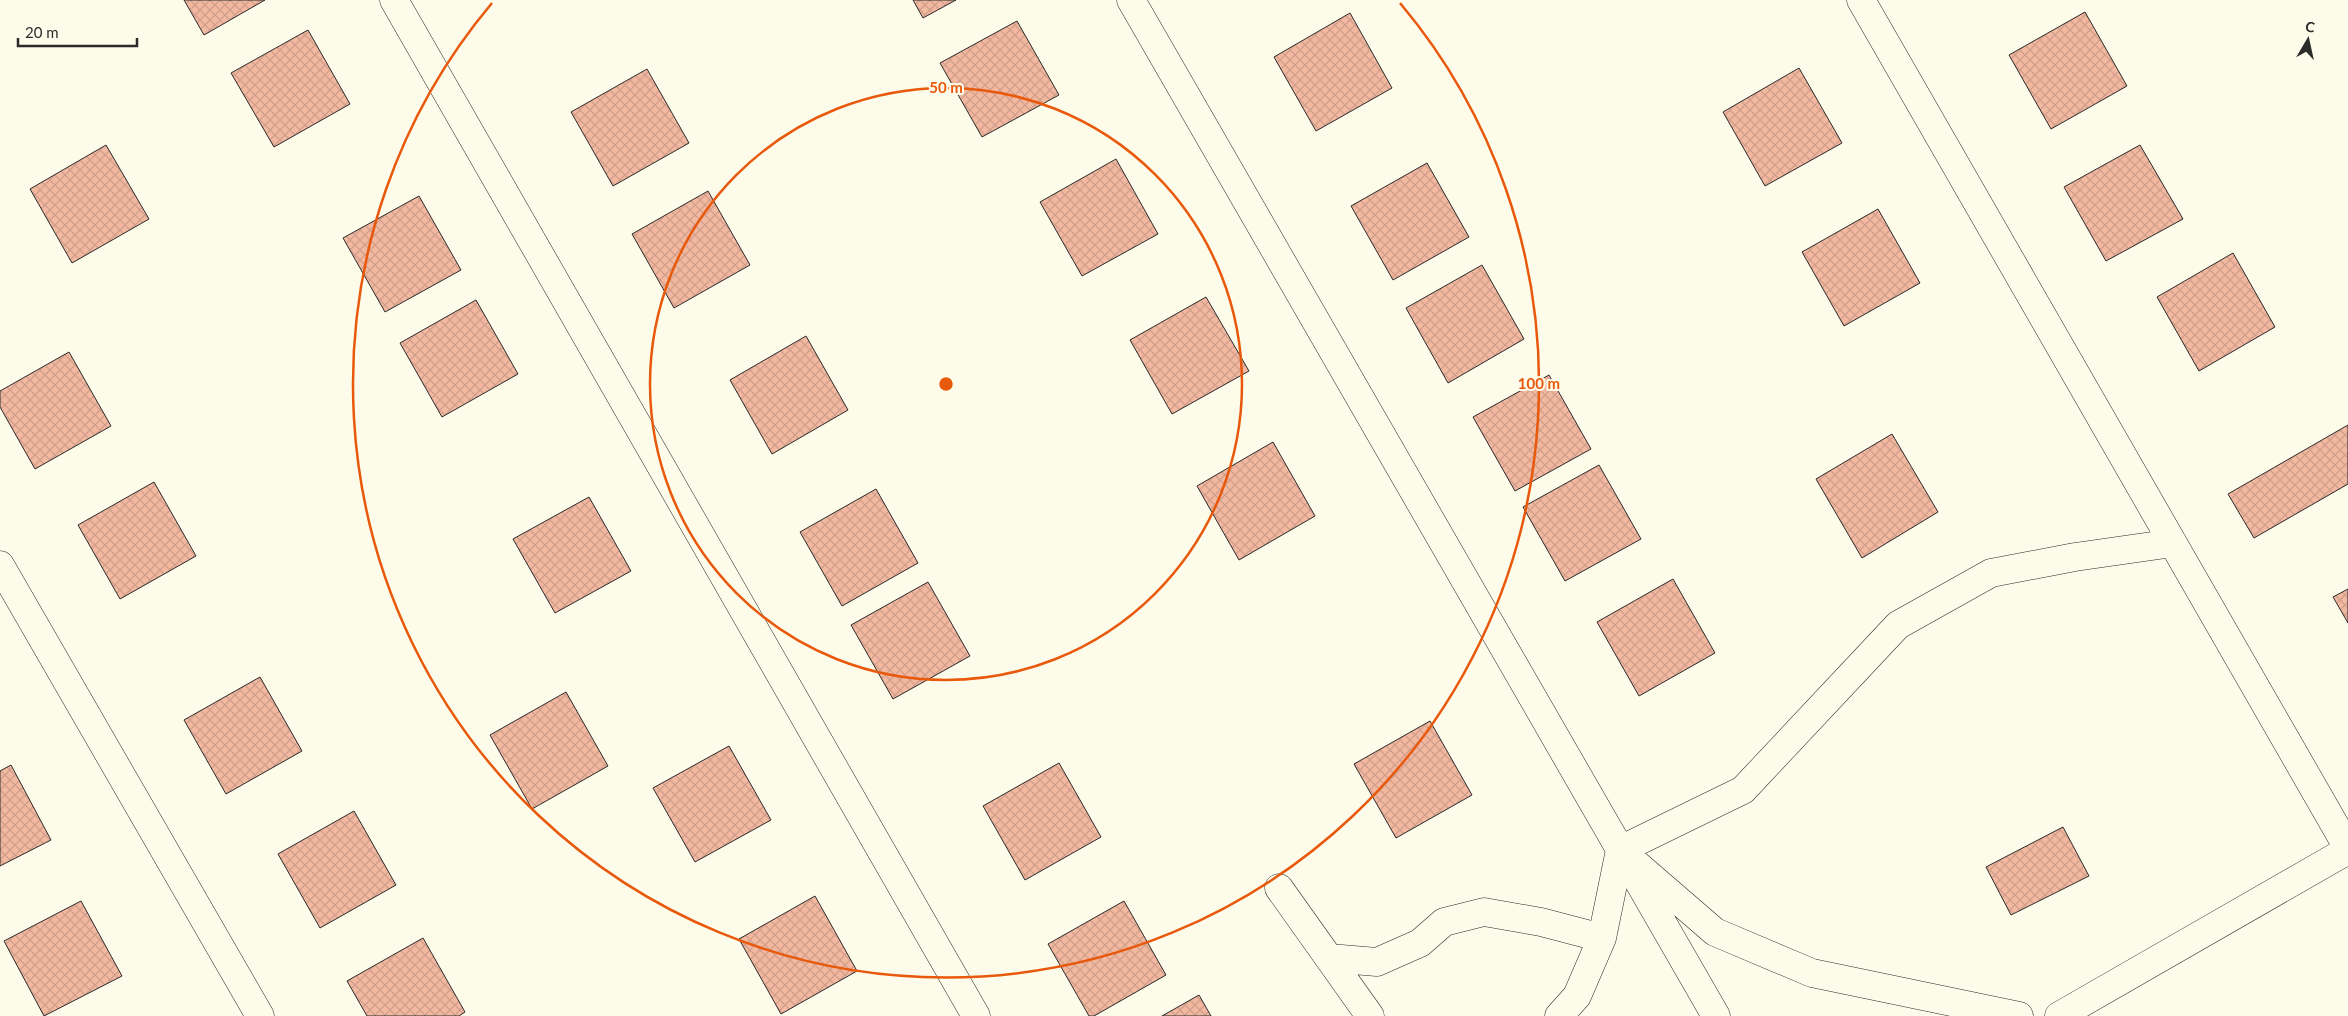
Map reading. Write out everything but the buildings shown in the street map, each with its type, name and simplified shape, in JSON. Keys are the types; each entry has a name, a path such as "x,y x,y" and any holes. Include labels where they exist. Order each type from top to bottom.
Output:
{"street":[{"path":"394,0 976,1016"},
{"path":"1131,0 1716,1016"},
{"path":"1861,0 2348,849 2059,1016"},
{"path":"1620,850 1743,790 1898,625 1991,573 2075,557 2173,543"},
{"path":"0,566 260,1016"},
{"path":"1559,1016 1577,996 1602,938 1620,850"},
{"path":"1620,850 1715,932 1812,973 2018,1016"},
{"path":"1279,888 1370,1016"},
{"path":"1329,958 1377,962 1420,943 1444,922 1484,912 1540,922 1602,938"}]}
